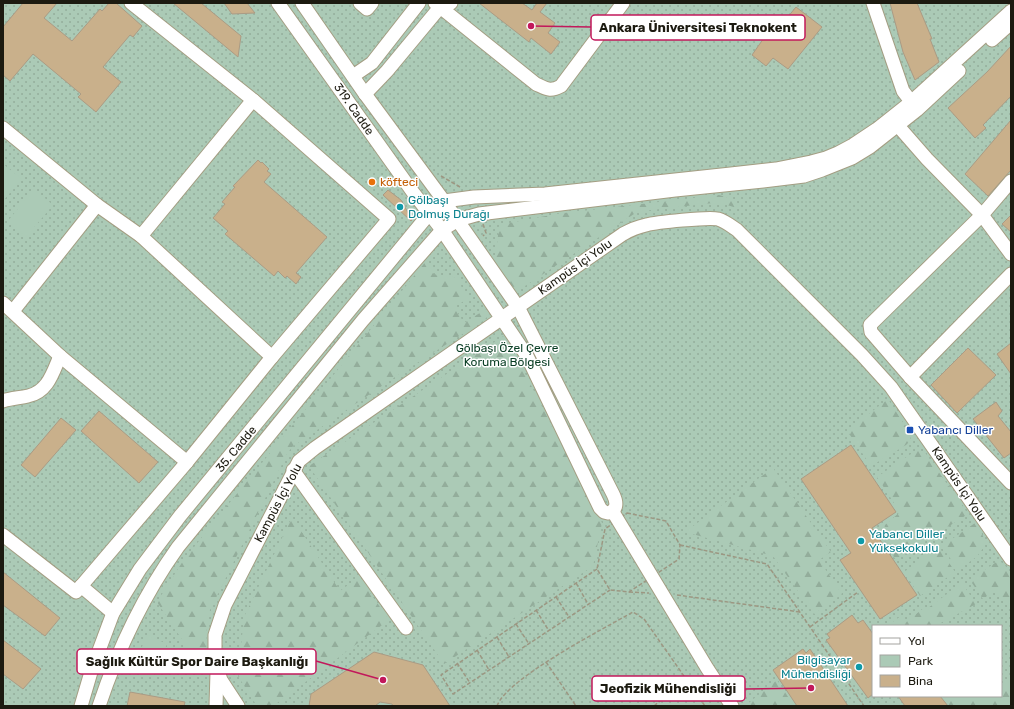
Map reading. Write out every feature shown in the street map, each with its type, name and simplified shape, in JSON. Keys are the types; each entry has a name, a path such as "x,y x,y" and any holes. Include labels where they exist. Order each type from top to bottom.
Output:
{"street":[{"path":"3,535 76,592 187,462 272,357 388,219 253,100 131,3"},
{"name":"319. Cadde","path":"278,3 442,230 527,356 600,508 604,512 613,512 616,507 613,494 518,307 458,220 365,94 302,3"},
{"path":"360,3 367,9 372,3"},
{"path":"353,76 372,63 419,3"},
{"path":"365,94 388,71 442,4 536,84 547,89 554,90 560,86 622,3"},
{"path":"873,3 900,84 903,91 914,106"},
{"path":"914,106 1011,11"},
{"path":"444,201 474,197 545,194 776,169 811,162 838,153 854,145 877,129 894,122 1011,23"},
{"path":"141,236 253,100"},
{"path":"894,122 927,159 982,215 1011,254"},
{"name":"35. Cadde","path":"99,706 111,671 130,626 145,598 170,558 196,524 363,320 442,230 458,220 479,214 804,176 852,158 870,147 894,122"},
{"path":"3,128 97,205 141,236 272,357"},
{"path":"1011,181 982,215 870,325 871,332 910,377 1011,483"},
{"name":"35. Cadde","path":"81,706 91,672 114,613 140,569 161,539 430,214 444,201"},
{"path":"97,205 8,307 60,356 187,462"},
{"name":"Kampüs İçi Yolu","path":"238,706 221,680 214,657 215,635 218,622 225,605 293,470 299,461 315,448 623,234 634,228 647,224 717,219 737,230 884,378 904,403 1011,559"},
{"path":"910,377 1011,274"},
{"path":"3,401 36,394 42,391 46,386 60,356"},
{"path":"293,470 406,628"},
{"path":"613,512 707,668 732,706"},
{"path":"81,586 114,613"},
{"path":"216,706 217,668"}],"path":[{"path":"438,175 461,188"},
{"path":"680,545 767,564 864,706"},
{"path":"597,569 440,675 453,694 610,590"},
{"path":"576,583 588,604"},
{"path":"629,592 662,593 800,612"},
{"path":"810,627 858,592"},
{"path":"556,597 568,617"},
{"path":"536,610 549,630"},
{"path":"498,706 508,690 546,662 633,612 644,619 687,678 705,706"},
{"path":"516,624 529,644"},
{"path":"497,637 509,657"},
{"path":"477,650 489,670"},
{"path":"546,662 576,706"},
{"path":"457,663 470,683"},
{"path":"654,706 687,678"}],"green space":[{"name":"Gölbaşı Özel Çevre Koruma Bölgesi","path":"3,3 1011,3 1011,706 3,706"},
{"path":"3,164 22,179 3,201"},
{"path":"34,189 53,205 26,237 7,222"},
{"path":"719,195 729,198 740,209 713,203 642,211 634,214 521,288 516,288 510,284 490,260 496,255 499,225 556,214"},
{"path":"427,260 433,274 460,278 462,289 469,298 454,307 464,323 486,309 490,314 483,321 395,377 292,447 287,454 210,610 207,638 208,657 213,686 157,602 183,561"},
{"path":"505,335 602,523 593,566 444,664 309,466"},
{"path":"888,399 911,435 910,441 906,445 871,466 848,431"},
{"path":"916,451 924,451 968,514 896,560 882,539 885,525 900,512 877,477"},
{"path":"773,468 831,552 819,560 842,594 814,614 773,556 685,532"},
{"path":"292,517 340,591 359,577 389,620 273,706 257,706 238,676 244,617"},
{"path":"975,523 983,535 984,545 982,550 975,558 958,570 942,546"},
{"path":"939,547 955,572 920,596 904,572"},
{"path":"998,561 1003,563 1009,574 1011,610 995,590 983,599 972,583 974,577"},
{"path":"962,583 976,604 937,625 888,625 901,616 906,622 925,607 928,608"},
{"path":"147,635 167,644 153,678 132,670"},
{"path":"1011,678 1011,706 950,706 944,697 1002,697 1002,684"},
{"path":"777,680 794,706 745,706"}],"building":[{"path":"23,3 57,3 44,18 72,41 100,9 102,11 109,3 116,3 142,26 133,37 130,35 103,67 121,82 96,112 78,97 81,94 33,54 10,81 3,75 3,27"},
{"path":"173,3 201,3 241,36 238,57"},
{"path":"224,3 247,3 255,13 232,14"},
{"path":"479,3 522,3 532,10 537,3 547,3 540,12 555,23 548,33 560,42 551,54 531,38 529,42"},
{"path":"890,3 917,3 932,39 930,39 939,62 915,80 903,52"},
{"path":"796,7 822,27 788,69 773,58 766,66 752,55 773,25 778,29"},
{"path":"1011,46 1011,96 983,125 986,128 975,138 948,108 987,72"},
{"path":"1011,120 1011,170 988,196 965,174"},
{"path":"258,160 269,169 267,171 271,174 264,182 327,237 296,273 301,277 296,284 287,276 285,278 278,271 274,276 225,234 228,231 213,218 225,204 222,202 235,187 233,186"},
{"name":"Gölbaşı Dolmuş Durağı","path":"388,190 401,200 412,220 411,221 383,195"},
{"path":"1011,215 1011,232 1002,224"},
{"path":"1011,343 1011,374 997,354"},
{"path":"968,348 996,375 957,413 931,385"},
{"path":"996,402 1002,411 998,416 1011,432 1011,453 1004,458 973,419"},
{"path":"99,411 158,462 139,483 81,431"},
{"path":"61,418 76,430 35,477 21,465"},
{"name":"Yabancı Diller Yüksekokulu","path":"851,445 896,512 872,528 917,595 880,619 840,560 851,553 801,479"},
{"path":"3,572 60,618 45,636 3,605"},
{"name":"Bilgisayar Mühendisliği","path":"852,615 858,623 863,620 872,633 872,695 868,698 826,640 830,638 827,634"},
{"path":"3,640 41,669 23,689 3,674"},
{"path":"803,649 806,653 810,649 848,706 797,706 773,670"},
{"path":"374,652 423,665 450,706 393,706 392,704 380,702 375,706 309,706 311,694"},
{"path":"130,692 185,702 184,706 127,706"},
{"path":"899,697 941,697 948,706 905,706"}],"place":[{"name":"Ankara Üniversitesi Teknokent","path":"531,26"},
{"name":"köfteci","path":"372,182"},
{"name":"Gölbaşı Dolmuş Durağı","path":"400,207"},
{"name":"Yabancı Diller","path":"910,430"},
{"name":"Yabancı Diller Yüksekokulu","path":"861,541"},
{"name":"Bilgisayar Mühendisliği","path":"859,667"},
{"name":"Sağlık Kültür Spor Daire Başkanlığı","path":"383,680"},
{"name":"Jeofizik Mühendisliği","path":"811,688"}]}
